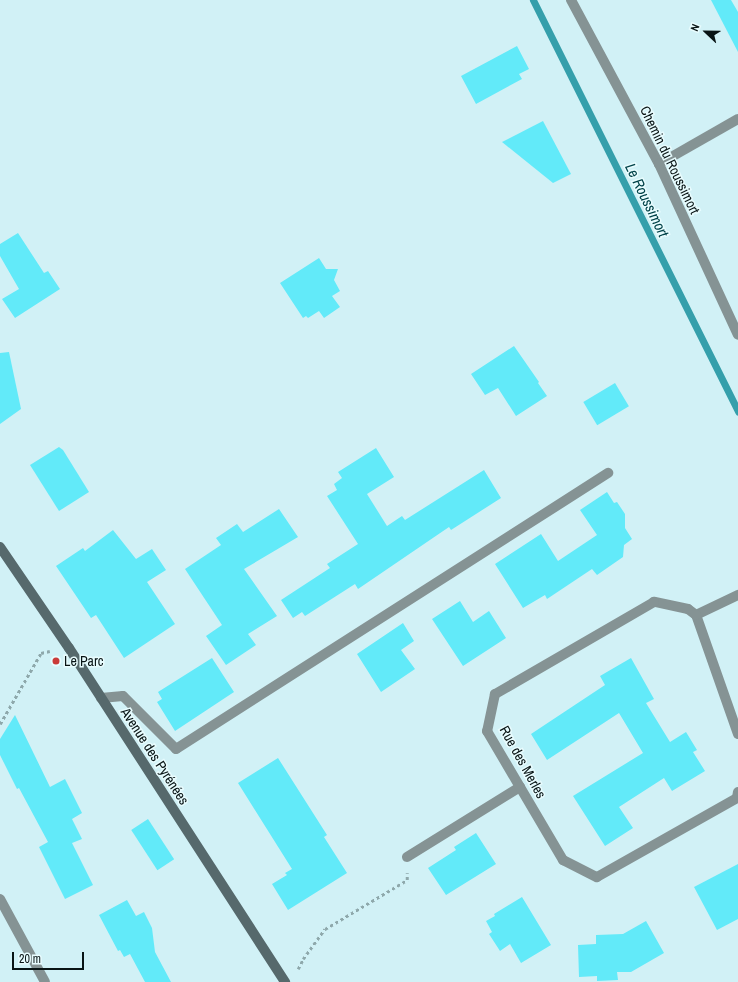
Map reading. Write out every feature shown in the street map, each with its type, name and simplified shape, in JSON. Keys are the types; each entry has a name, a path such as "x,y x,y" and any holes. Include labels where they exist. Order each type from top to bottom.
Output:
{"main road":[{"name":"Avenue des Pyrénées","path":"0,547 69,648 285,981"}],"street":[{"name":"Chemin du Roussimort","path":"571,0 659,164 738,335"},
{"path":"659,164 738,119"},
{"path":"101,698 123,696 176,749 608,473"},
{"path":"738,595 696,615 738,734"},
{"name":"Rue des Merles","path":"696,615 688,609 654,602 496,694 487,731 563,860 597,877 737,798 738,792"},
{"path":"407,857 520,787"},
{"path":"0,899 45,982"}],"path":[{"path":"0,724 41,653 69,648"},
{"path":"285,981 296,974 303,958 325,929 407,880 407,857"}],"building":[{"path":"711,0 731,0 738,12 738,52"},
{"path":"517,46 529,69 519,74 522,79 476,104 461,76"},
{"path":"543,121 571,174 553,183 502,142"},
{"path":"18,233 44,273 48,271 60,289 15,318 2,299 19,289 0,256 0,244"},
{"path":"319,258 326,269 338,269 334,280 340,291 332,296 340,307 324,318 319,311 308,318 306,316 303,318 280,283"},
{"path":"514,346 547,396 516,416 498,388 485,395 471,374"},
{"path":"9,352 21,409 0,424 0,353"},
{"path":"615,383 629,406 597,425 583,402"},
{"path":"59,447 63,450 89,492 59,511 30,465"},
{"path":"376,448 394,477 367,494 387,526 402,516 405,520 484,470 501,498 451,530 449,527 358,589 355,584 305,616 302,612 293,618 281,600 330,568 327,564 358,544 327,496 337,490 334,484 342,478 338,472"},
{"path":"607,492 614,503 617,502 625,514 625,528 632,539 624,545 623,557 597,575 592,569 547,599 545,595 523,608 495,564 541,534 558,561 597,535 580,510"},
{"path":"279,509 298,537 244,569 277,616 248,634 256,645 226,665 206,636 222,625 185,569 221,545 216,538 237,524 243,532"},
{"path":"113,530 136,559 152,549 166,570 147,582 175,624 124,658 96,615 91,618 56,566 83,548 85,551"},
{"path":"460,601 473,622 489,611 506,638 463,666 432,619"},
{"path":"403,623 414,641 401,650 415,669 381,692 357,654"},
{"path":"212,658 234,692 175,731 157,702 162,699 158,692"},
{"path":"631,658 654,699 646,703 670,742 686,732 697,750 693,752 705,771 672,791 664,778 619,807 633,828 605,846 573,796 643,753 619,713 547,760 531,734 605,685 600,676"},
{"path":"15,715 50,787 65,779 82,813 72,819 82,839 72,843 93,885 65,899 39,847 48,842 19,788 17,789 0,755 0,739"},
{"path":"278,758 327,835 324,837 347,873 288,910 272,884 287,875 285,873 292,869 238,783"},
{"path":"148,819 174,859 157,870 131,830"},
{"path":"476,833 496,864 446,895 428,868 456,850 454,847"},
{"path":"738,864 738,919 717,930 694,887"},
{"path":"522,897 551,945 521,963 510,944 500,951 489,934 492,932 486,921 495,916 494,914"},
{"path":"127,900 136,916 144,912 152,928 155,952 171,982 145,982 130,954 124,957 120,950 118,951 99,915"},
{"path":"646,921 664,953 631,972 617,972 618,980 597,981 597,976 579,977 578,945 596,944 596,935 623,934"}],"waterway":[{"name":"Le Roussimort","path":"533,0 738,412"}],"place":[{"name":"Le Parc","path":"56,661"}]}
